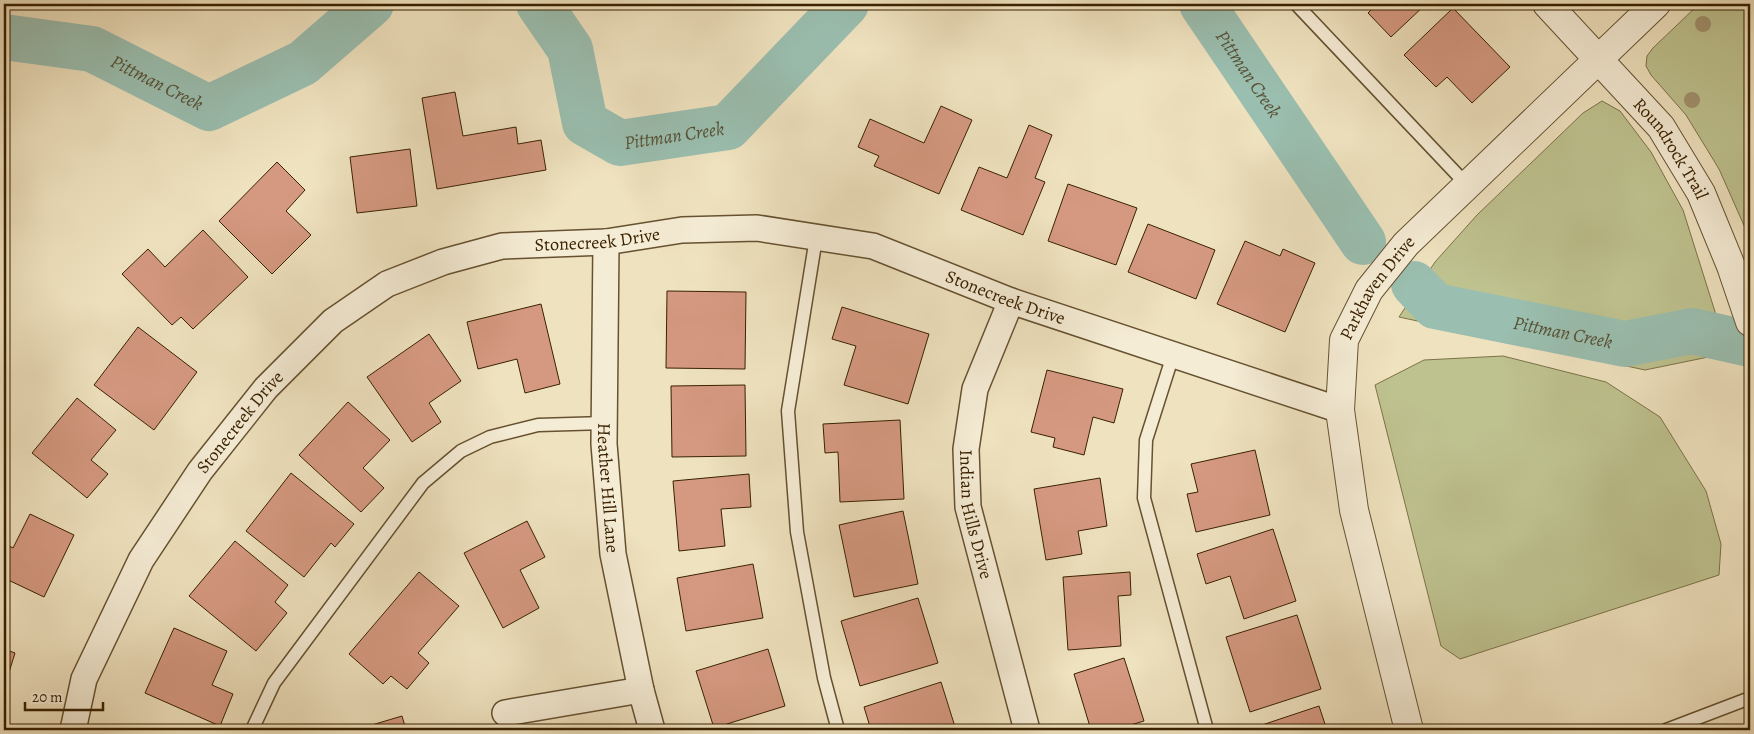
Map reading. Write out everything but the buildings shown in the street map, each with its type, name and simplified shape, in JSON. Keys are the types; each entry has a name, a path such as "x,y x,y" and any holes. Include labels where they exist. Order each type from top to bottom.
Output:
{"street":[{"name":"Roundrock Trail","path":"1547,4 1661,127 1702,193 1731,266 1750,322"},
{"name":"Parkhaven Drive","path":"1409,730 1354,510 1340,410 1344,340 1369,290 1406,244 1656,4"},
{"name":"Stonecreek Drive","path":"73,730 84,679 141,560 200,470 266,388 334,321 387,284 443,262 502,246 606,242 682,230 757,228 872,246 1011,301 1340,410"},
{"name":"Heather Hill Lane","path":"606,242 604,444 613,554 641,690 652,730"},
{"name":"Indian Hills Drive","path":"1011,301 975,390 966,449 968,507 1027,730"},
{"path":"505,713 641,690"}],"lane":[{"path":"1296,4 1468,186"},
{"path":"816,238 788,411 798,532 824,678 838,730"},
{"path":"1173,355 1146,440 1144,498 1207,730"},
{"path":"252,730 274,683 423,483 461,451 490,437 538,425 605,423"},
{"path":"1666,730 1750,698"}],"green space":[{"path":"1699,4 1750,4 1750,239 1719,169 1686,115 1651,75 1646,66 1647,56 1653,48"},
{"path":"1602,101 1620,111 1651,152 1683,210 1728,353 1645,370 1399,317 1435,262 1477,215 1583,113"},
{"path":"1503,356 1606,382 1660,417 1706,491 1721,544 1719,575 1460,659 1441,646 1375,385 1424,360"}],"waterway":[{"name":"Pittman Creek","path":"4,37 92,49 209,108 303,63 371,4"},
{"name":"Pittman Creek","path":"539,4 570,49 585,123 620,143 728,127 846,4"},
{"name":"Pittman Creek","path":"1202,4 1363,242"},
{"name":"Pittman Creek","path":"1414,284 1435,306 1625,344 1692,331 1750,344"}]}
